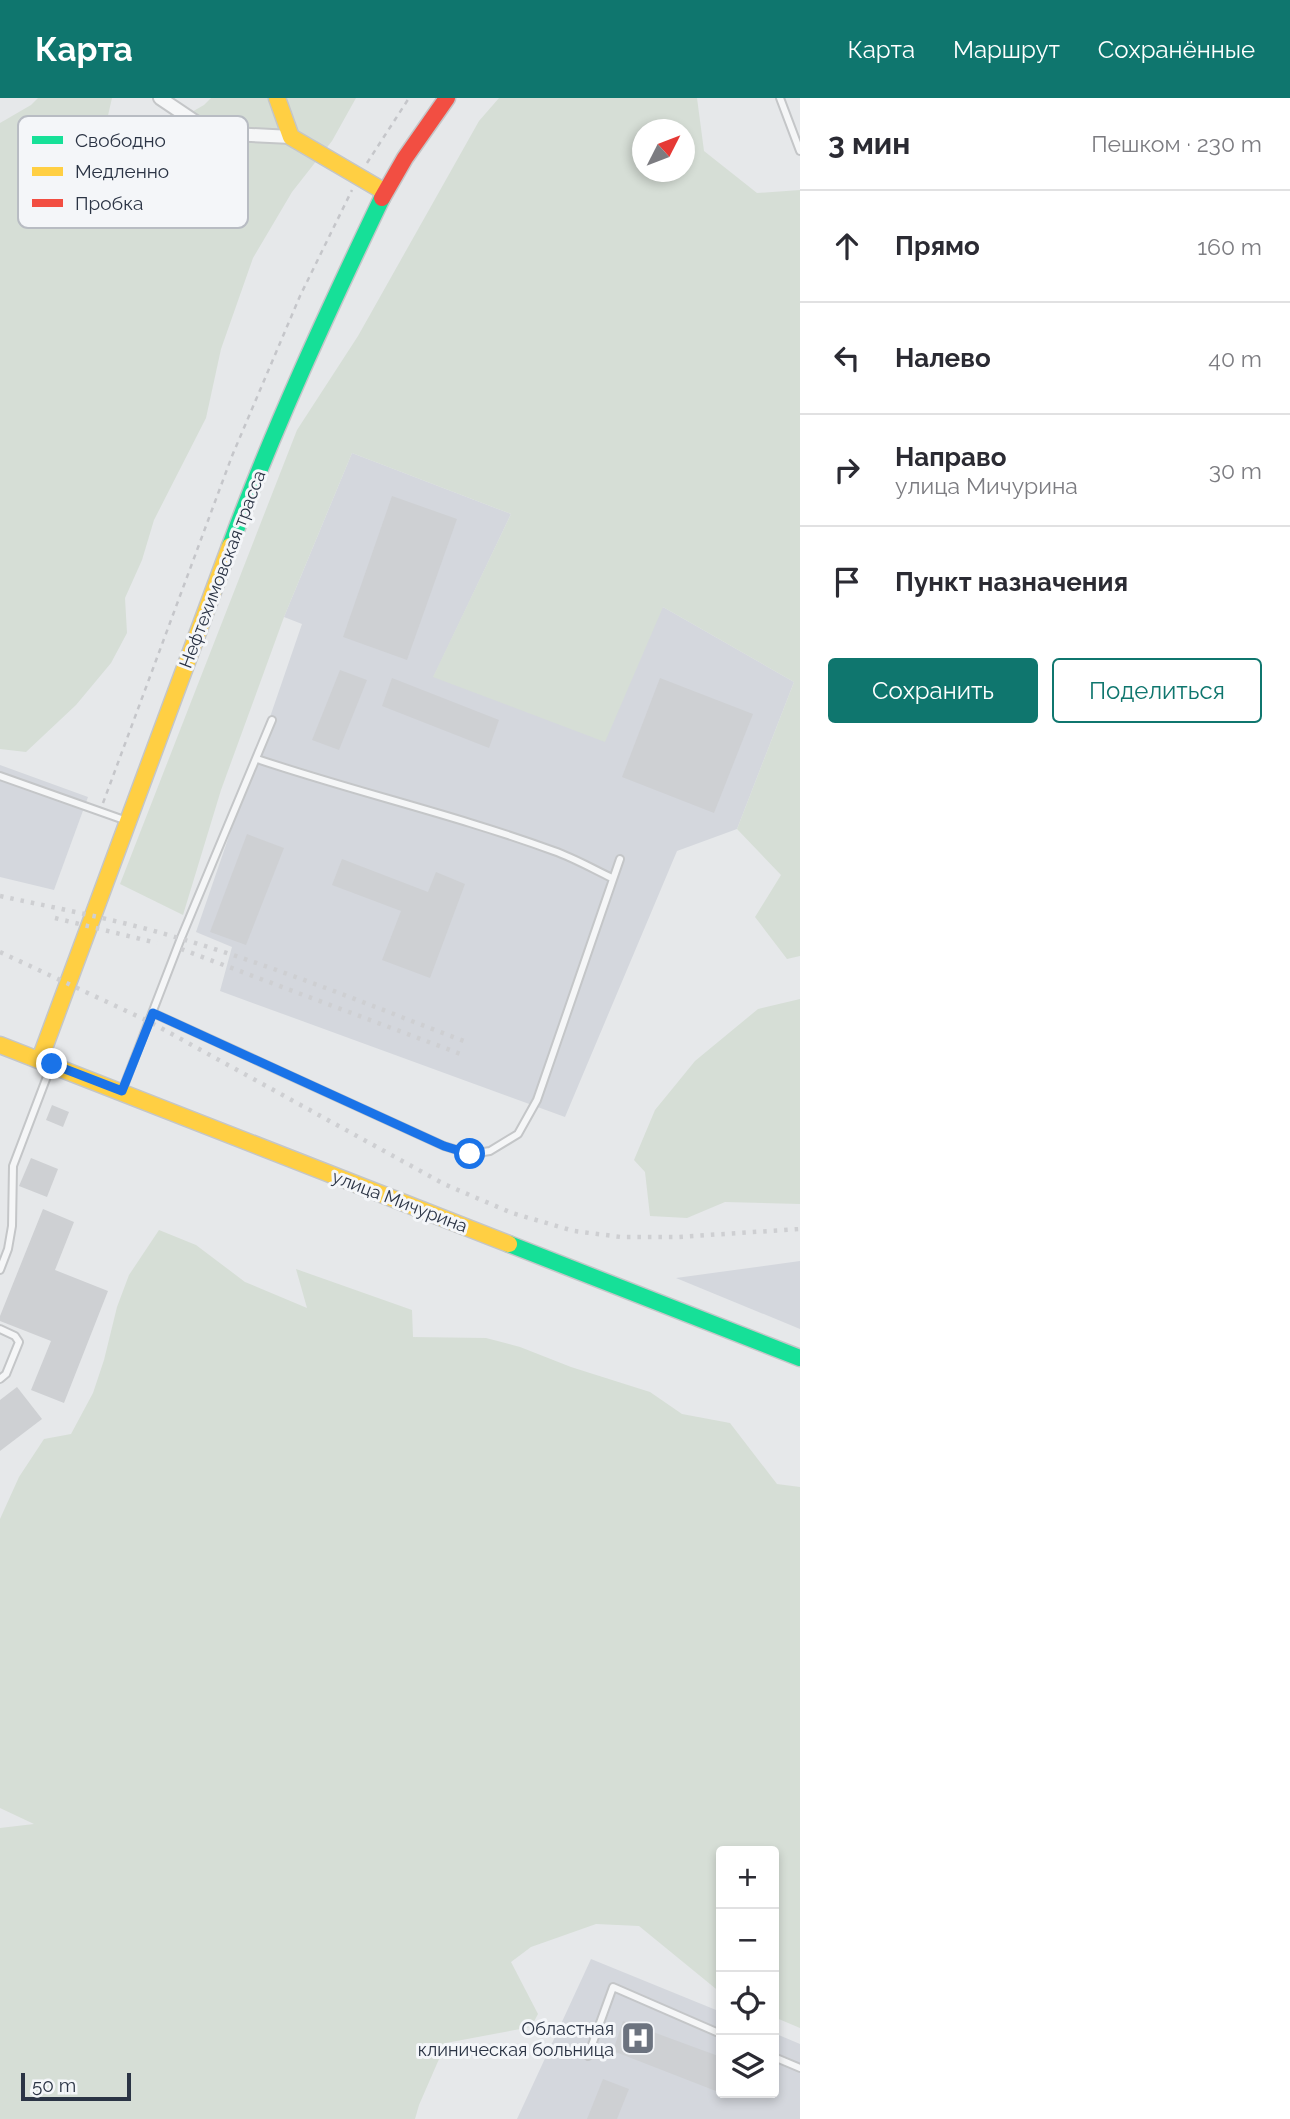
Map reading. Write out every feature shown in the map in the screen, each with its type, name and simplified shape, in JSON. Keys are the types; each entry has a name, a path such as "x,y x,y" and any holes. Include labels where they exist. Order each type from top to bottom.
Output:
{"main road":[{"path":"277,98 290,137 385,192"},
{"name":"Нефтехимовская трасса","path":"46,1061 129,821 260,466 329,308 385,192 447,98"},
{"name":"улица Мичурина","path":"0,1045 800,1358"}],"street":[{"path":"160,98 187,116"},
{"path":"248,135 290,137"}],"lane":[{"path":"780,98 800,151"},
{"path":"122,1091 181,939 272,720"},
{"path":"257,759 318,780 436,812 556,852 612,878"},
{"path":"0,776 129,821"},
{"path":"153,1013 444,1146 470,1154 490,1152 518,1134 537,1100 620,859"},
{"path":"0,1270 8,1250 12,1226 13,1166 46,1061"},
{"path":"0,1329 15,1336 19,1342 6,1374 0,1379"},
{"path":"588,2056 613,1987 716,2032"},
{"path":"779,2059 800,2068"}],"path":[{"path":"99,811 232,456 300,296 358,176 409,98"}],"shaded area":[{"path":"38,98 112,98 108,116 18,116 18,228 248,228 248,116 185,116 211,98 356,98 332,141 292,192 253,258 221,349 206,418 154,520 142,560 125,598 127,633 111,663 76,705 26,752 0,749 0,123"},
{"path":"499,98 697,98 704,151 757,193 800,190 800,956 787,959 755,917 781,875 737,829 794,682 663,607 605,742 433,677 511,514 352,453 284,617 221,790 183,915 120,884 297,430 358,336 479,121"},
{"path":"352,453 511,514 434,676 663,607 794,682 737,829 677,851 565,1117 220,991 232,947 196,932 302,624 284,617"},
{"path":"0,765 88,797 54,890 0,877"},
{"path":"800,999 800,1204 725,1202 687,1218 650,1216 645,1172 634,1160 655,1110 695,1061 758,1009"},
{"path":"159,1230 196,1245 245,1282 307,1308 296,1269 412,1310 413,1337 486,1338 520,1347 571,1367 650,1392 682,1414 730,1423 777,1484 800,1487 800,2028 779,2019 779,1846 716,1846 716,1989 639,1926 596,1924 531,1947 511,1962 538,2014 531,2027 446,2043 415,2119 0,2119 0,1828 34,1824 0,1808 0,1519 19,1477 44,1439 71,1434 93,1393 117,1307 129,1275"},
{"path":"800,1261 800,1329 676,1278"},
{"name":"Областная клиническая больница","path":"591,1959 716,2010 716,2098 779,2098 779,2035 800,2044 800,2119 517,2119"}],"building":[{"path":"392,496 457,519 407,660 343,637"},
{"path":"340,670 367,680 339,750 312,740"},
{"path":"392,678 499,720 489,748 382,706"},
{"path":"660,678 753,714 714,813 622,777"},
{"path":"247,834 284,848 246,945 210,932"},
{"path":"342,859 428,892 436,872 465,884 430,978 382,960 401,911 332,885"},
{"path":"52,1105 69,1112 63,1127 46,1120"},
{"path":"31,1158 58,1169 47,1197 19,1186"},
{"path":"43,1209 74,1222 55,1270 108,1291 64,1403 31,1390 51,1341 0,1321"},
{"path":"17,1387 42,1419 0,1451 0,1400"},
{"path":"623,2021 716,2055 716,2091 613,2051"},
{"path":"603,2079 629,2089 617,2119 587,2119"}],"railway":[{"path":"0,896 137,927 219,950 469,1043"},
{"path":"55,918 157,943"},
{"path":"181,949 466,1056"},
{"path":"0,952 150,1022 444,1184 512,1213 574,1231 621,1237 678,1237 800,1229"}],"traffic: fast":[{"path":"230,546 302,370 382,198"},
{"path":"509,1244 800,1358"}],"traffic: slow":[{"path":"277,98 291,137 385,192"},
{"path":"40,1059 230,546"},
{"path":"0,1045 509,1244"}],"traffic: jam":[{"path":"382,198 405,158 447,98"}],"place":[{"name":"Областная клиническая больница","path":"638,2038"}],"route":[{"path":"52,1064 122,1091 153,1013 444,1146 470,1154"}]}
